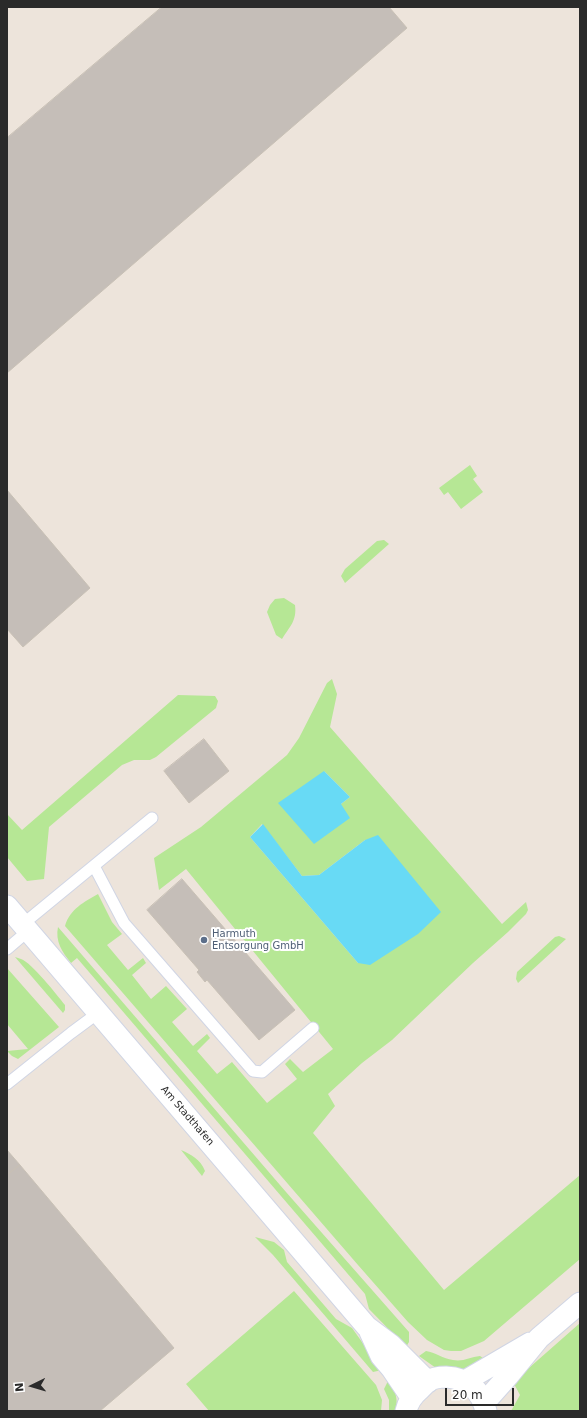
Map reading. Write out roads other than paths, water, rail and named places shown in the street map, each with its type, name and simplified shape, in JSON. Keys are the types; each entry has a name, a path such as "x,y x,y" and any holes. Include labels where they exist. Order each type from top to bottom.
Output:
{"street":[{"name":"Am Stadthafen","path":"7,906 367,1326 391,1345 428,1382"},
{"path":"408,1404 428,1382 442,1377 465,1381 475,1389 485,1407 539,1338 580,1303"},
{"name":"Am Stadthafen","path":"367,1326 381,1356 392,1369 408,1404"},
{"path":"465,1381 497,1361 539,1338"}],"lane":[{"path":"7,949 25,928 94,866 152,818"},
{"path":"94,866 124,923 253,1071 262,1072 313,1028"},
{"path":"7,1084 98,1013"}],"water":[{"path":"324,771 350,797 341,804 350,818 314,844 278,803"},
{"path":"263,824 302,876 319,875 365,840 378,835 441,912 418,934 370,965 358,963 250,837"}],"place":[{"name":"Harmuth Entsorgung GmbH","path":"204,940"}]}
